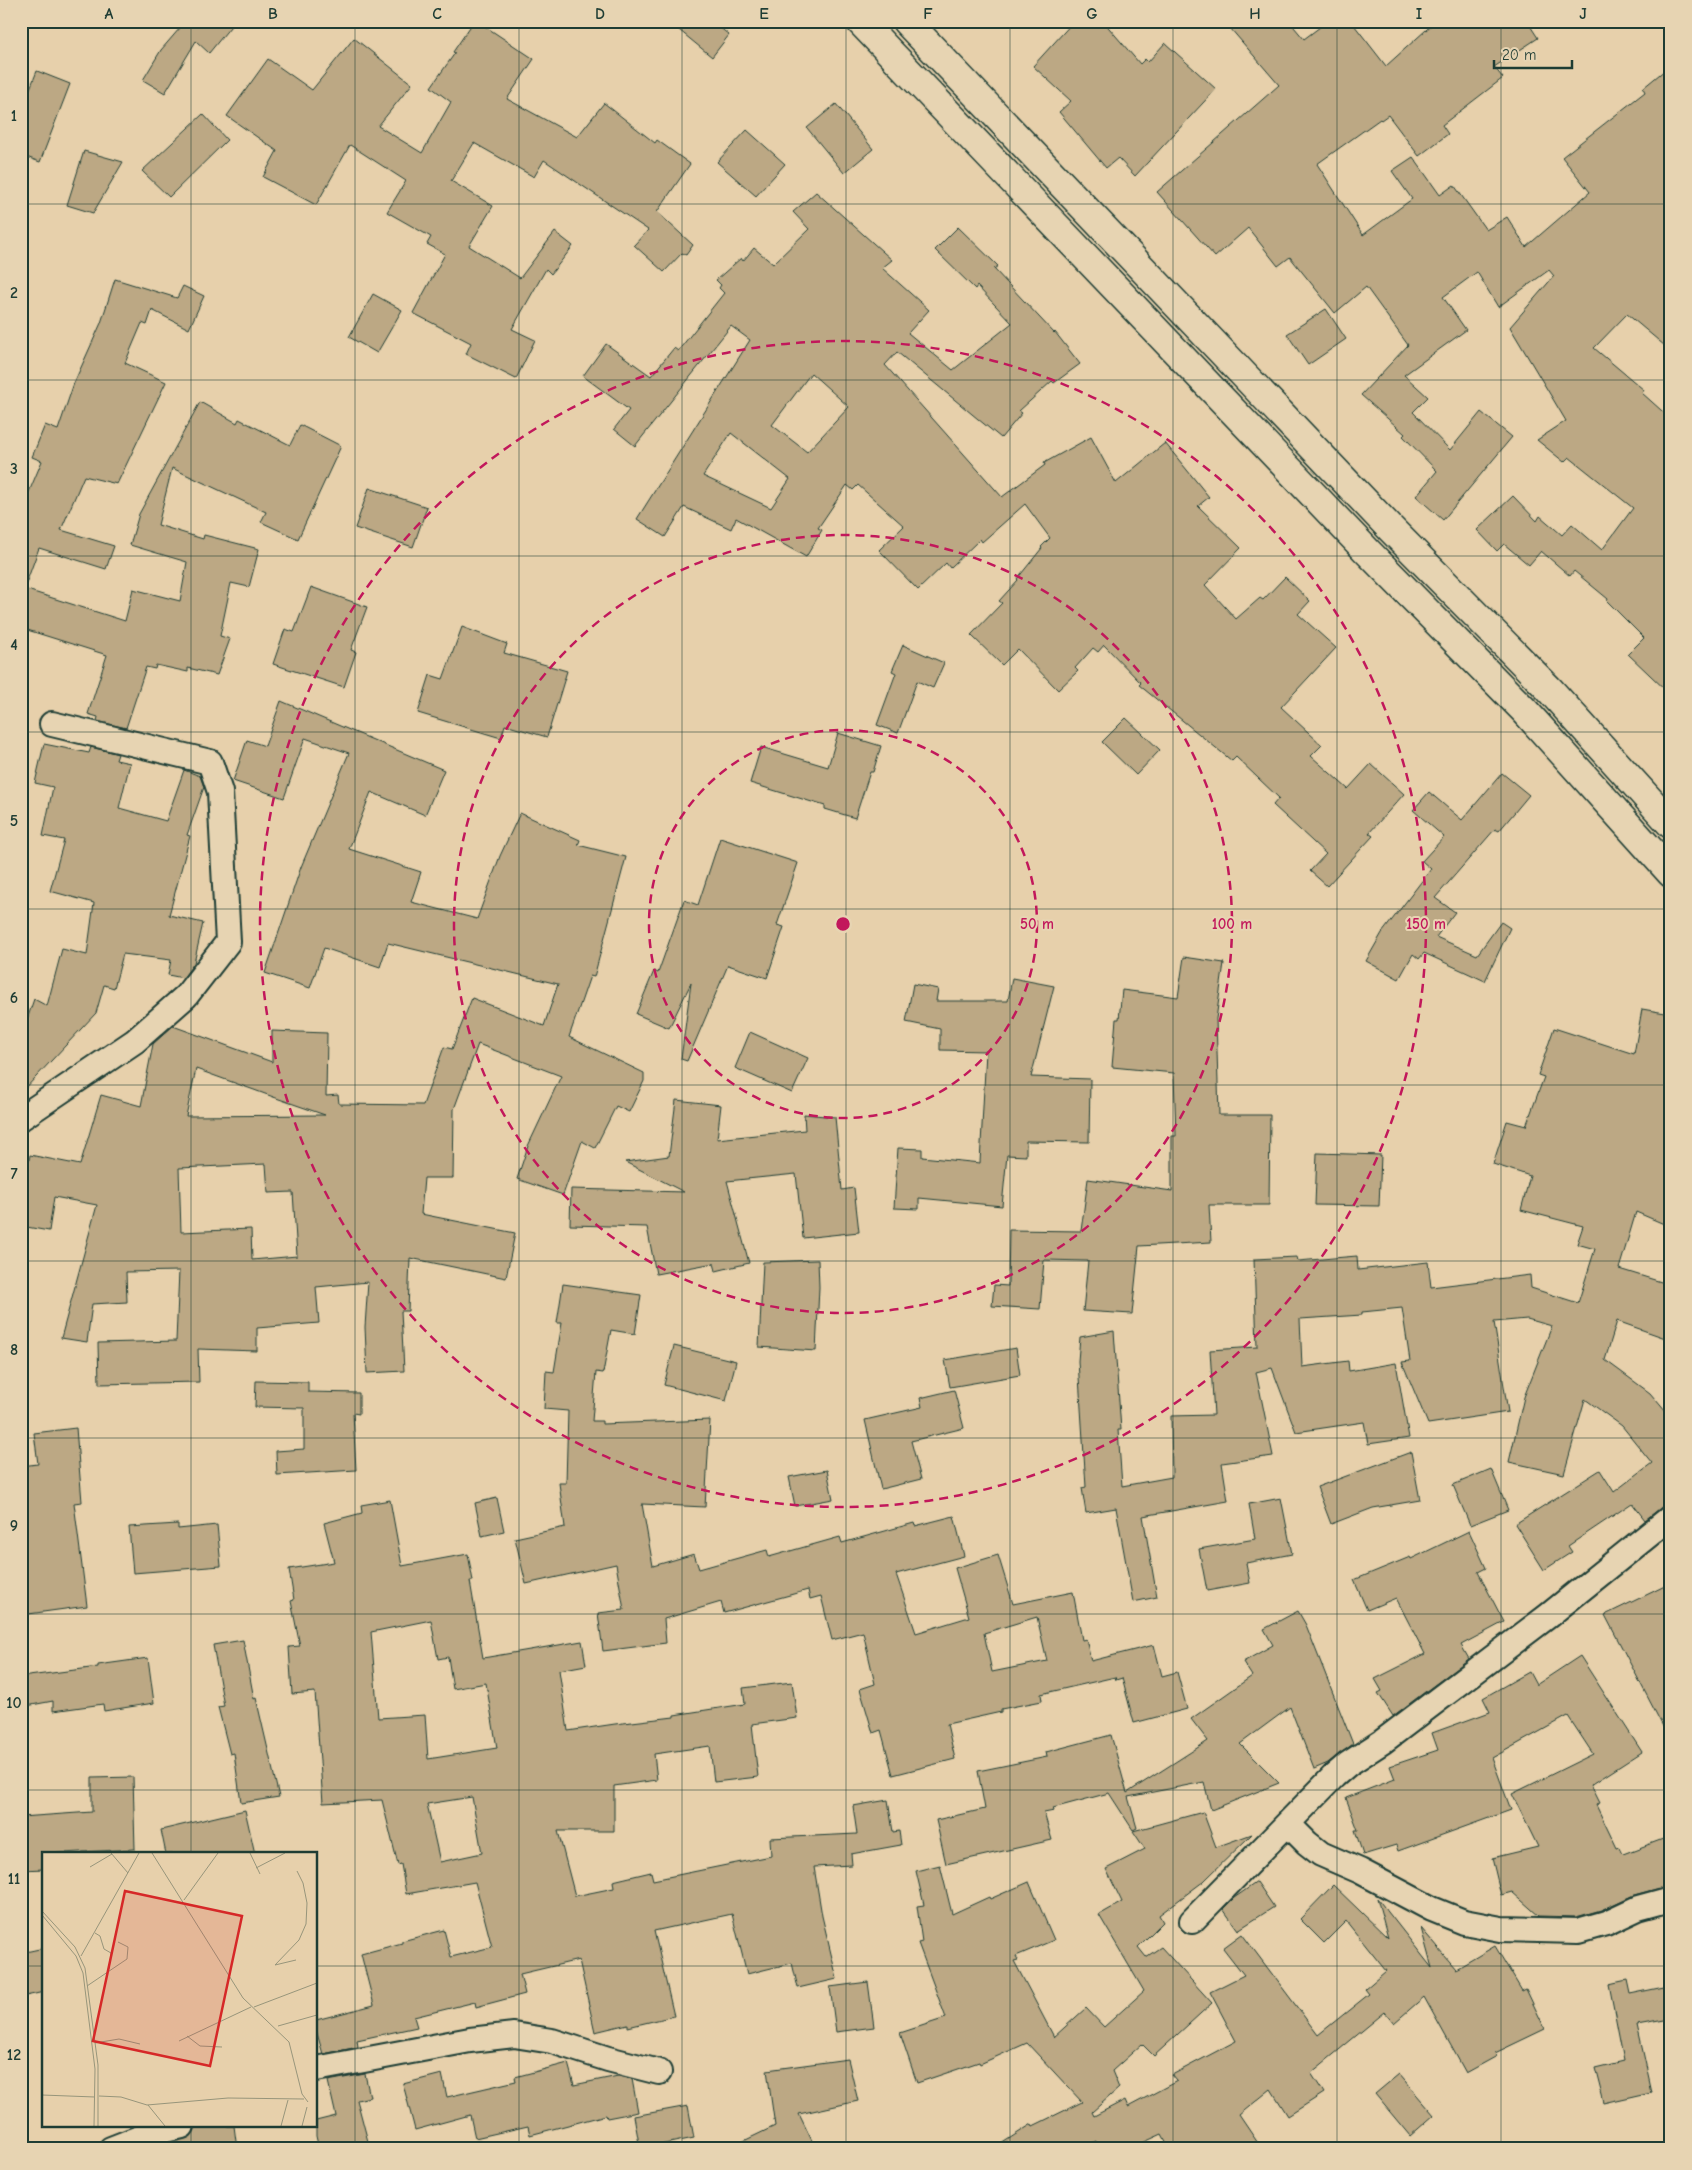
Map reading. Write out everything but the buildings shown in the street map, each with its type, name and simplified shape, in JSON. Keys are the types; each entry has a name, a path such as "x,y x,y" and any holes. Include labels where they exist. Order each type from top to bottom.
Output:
{"main road":[{"path":"860,21 1360,544 1525,711 1671,873"},
{"path":"906,21 1391,529 1549,689 1671,824"}],"street":[{"path":"21,1118 135,1041 186,996 228,942 220,792 210,762 52,724"},
{"path":"1192,1920 1348,1764 1389,1737 1494,1658 1671,1517"},
{"path":"1288,1824 1306,1843 1321,1854 1360,1871 1432,1909 1464,1922 1501,1929 1578,1931 1606,1922 1638,1908 1671,1899"},
{"path":"318,2069 470,2040 514,2035 552,2041 608,2059 659,2072"},
{"path":"111,2149 152,2133 173,2128"}]}
